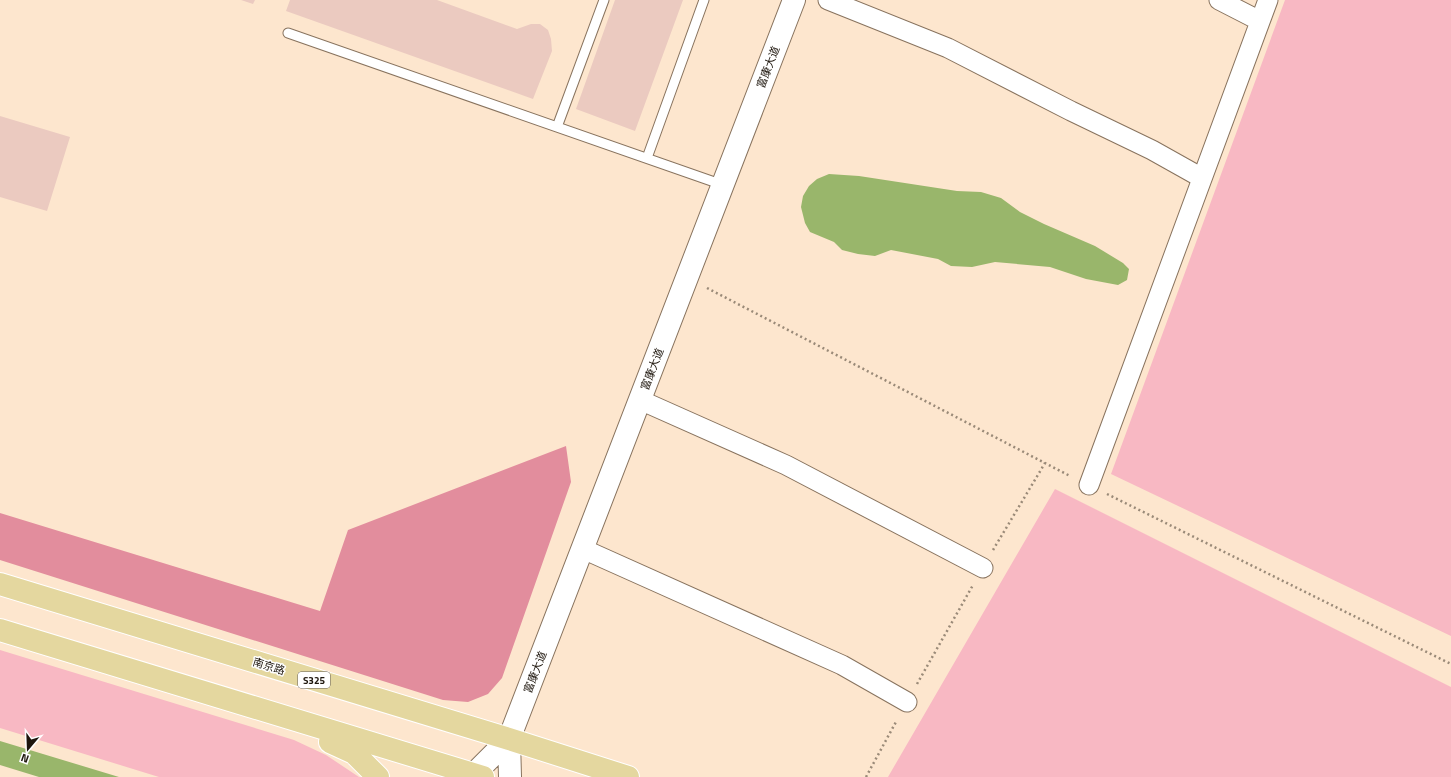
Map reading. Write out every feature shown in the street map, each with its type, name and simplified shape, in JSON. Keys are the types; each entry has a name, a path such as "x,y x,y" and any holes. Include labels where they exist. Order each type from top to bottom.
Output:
{"main road":[{"name":"南京路","path":"0,584 509,739 628,777"},
{"path":"0,630 476,776"},
{"path":"256,708 354,753 378,777"}],"street":[{"name":"富康大道","path":"476,776 509,739 794,0"},
{"path":"828,0 948,48 1071,111 1152,150 1202,178"},
{"path":"1218,0 1260,21"},
{"path":"1089,485 1268,0"},
{"path":"640,400 786,465 983,568"},
{"path":"583,549 842,665 907,702"},
{"name":"富康大道","path":"509,739 510,777"}],"lane":[{"path":"557,127 604,0"},
{"path":"647,158 704,0"},
{"path":"288,33 723,185"}],"path":[{"path":"687,278 1045,463 1451,664"},
{"path":"866,777 952,621 1045,463"}],"shaded area":[{"path":"1285,0 1451,0 1451,636 1111,474"},
{"path":"829,174 859,176 957,191 981,192 1001,198 1020,212 1095,246 1123,263 1129,269 1127,280 1118,285 1086,279 1050,267 995,262 972,267 951,266 938,259 891,250 875,256 842,250 834,242 810,232 805,223 801,207 803,196 809,186 817,179"},
{"path":"566,446 571,482 502,678 488,694 468,702 443,700 0,560 0,513 320,611 348,530"},
{"path":"1055,489 1451,687 1451,777 888,777"},
{"path":"0,650 294,740 326,755 359,777 159,777 0,728"},
{"path":"0,741 119,777 39,777 0,765"}],"building":[{"path":"241,0 255,0 253,4"},
{"path":"290,0 437,0 517,29 531,24 540,24 548,30 551,39 552,51 533,99 286,11"},
{"path":"615,0 683,0 635,131 576,109"},
{"path":"0,116 70,137 47,211 0,197"}]}
